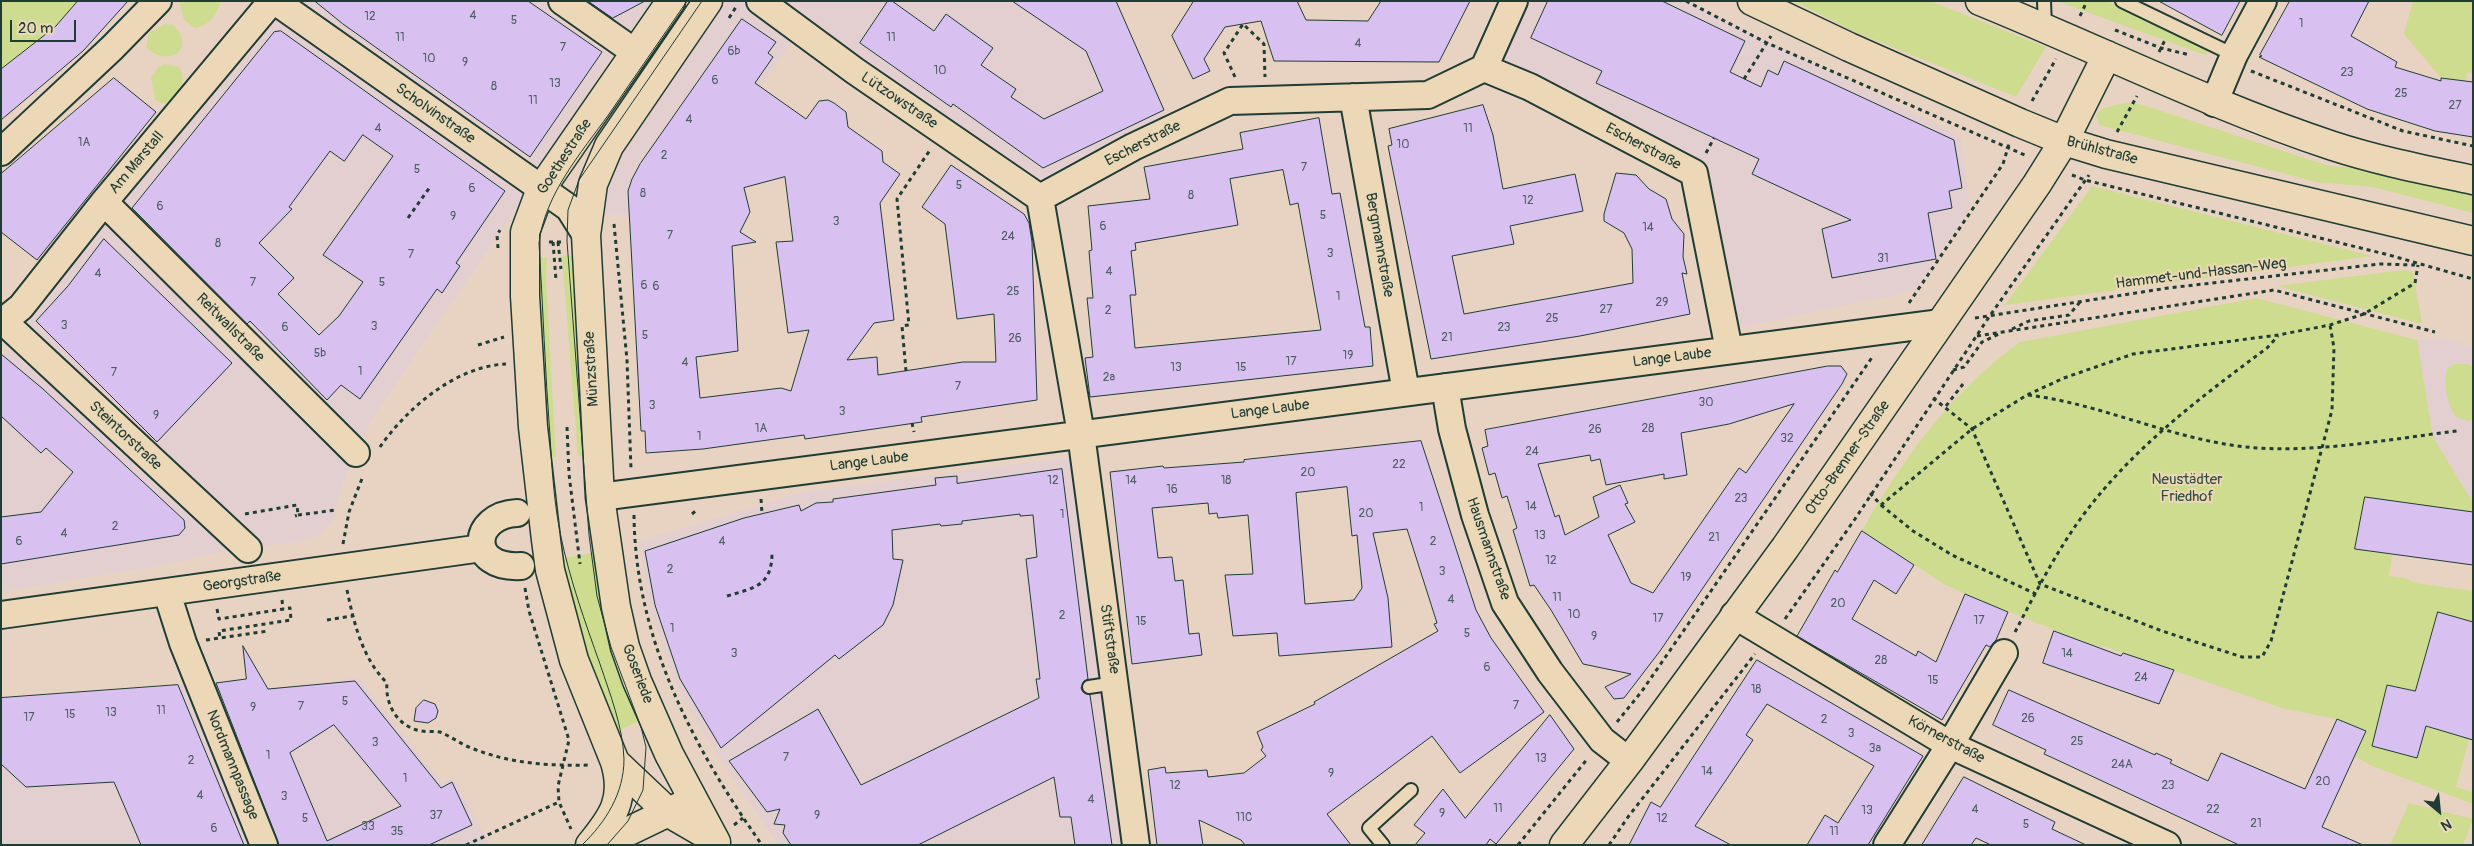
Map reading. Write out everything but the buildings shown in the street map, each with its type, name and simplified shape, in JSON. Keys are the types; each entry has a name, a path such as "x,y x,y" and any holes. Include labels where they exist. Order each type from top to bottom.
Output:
{"street":[{"path":"1,152 112,48 158,1"},
{"name":"Scholvinstraße","path":"274,1 569,208 586,238"},
{"name":"Am Marstall","path":"2,322 21,306 104,202 274,1"},
{"path":"562,1 661,70"},
{"name":"Goethestraße","path":"546,540 533,427 528,335 511,244 524,232 541,189 671,1"},
{"name":"Goethestraße","path":"586,238 593,184 609,146 708,1"},
{"name":"Lützowstraße","path":"760,1 855,71 1040,198"},
{"path":"1484,68 1514,1"},
{"name":"Brühlstraße","path":"1752,1 2020,123 2064,141 2106,154 2473,241"},
{"path":"1980,1 2056,17 2107,55 2214,103 2333,146 2373,158 2473,180"},
{"path":"2214,103 2232,60 2263,1"},
{"name":"Otto-Brenner-Straße","path":"1572,842 1821,497 2036,184 2064,141 2107,55"},
{"name":"Escherstraße","path":"1040,198 1133,148 1230,101 1428,95 1484,68 1530,87 1694,173 1729,350"},
{"name":"Bergmannstraße","path":"1353,97 1406,392"},
{"path":"1040,198 1081,434"},
{"name":"Reitwallstraße","path":"104,202 356,453"},
{"name":"Münzstraße","path":"586,238 600,497"},
{"name":"Steintorstraße","path":"2,322 248,549"},
{"name":"Lange Laube","path":"600,497 1941,323"},
{"name":"Hausmannstraße","path":"1446,387 1452,429 1475,515 1505,603 1550,672 1602,740 1629,761"},
{"name":"Stiftstraße","path":"1081,434 1136,845"},
{"name":"Goseriede","path":"600,497 606,552 625,647 669,754 716,842"},
{"path":"517,513 504,515 485,528 481,537 482,548 494,563 502,566 521,566"},
{"name":"Goseriede","path":"546,540 550,570 574,660 606,763 669,813 716,842"},
{"name":"Georgstraße","path":"1,615 482,548"},
{"name":"Nordmannpassage","path":"166,593 183,643 264,845"},
{"name":"Körnerstraße","path":"1734,615 1950,745 2167,845"},
{"path":"1887,845 1950,745 2004,653"},
{"path":"594,842 609,822 615,809 620,780 606,763"},
{"path":"594,842 669,813 694,800"}],"lane":[{"path":"2122,1 2232,60"},
{"path":"1089,687 1114,683"},
{"path":"1383,845 1369,828 1411,790"}],"path":[{"path":"1518,845 1642,691 1892,328 2002,164 2007,148 2020,123 2056,17 2088,1"},
{"path":"1744,79 1783,16"},
{"path":"2056,17 2089,20"},
{"path":"1243,24 1264,44 1256,100 1224,54 1243,24"},
{"path":"2107,26 2161,48 2232,60 2403,131 2473,146"},
{"path":"906,371 902,326 908,325 898,200 943,131"},
{"path":"1609,845 1628,817 1768,637 1793,610 1989,316 2106,154"},
{"path":"408,218 430,187"},
{"path":"614,216 627,360 631,474"},
{"path":"511,244 616,237"},
{"path":"553,242 556,280"},
{"path":"558,242 561,273"},
{"name":"Hammet-und-Hassan-Weg","path":"1989,316 2168,288 2380,264 2418,265 2473,279"},
{"path":"1881,505 1972,429 2027,395 2064,378 2133,354 2278,335 2330,325 2364,314 2415,284 2418,265"},
{"path":"1976,336 2274,290 2435,332"},
{"path":"1952,370 1964,367 1982,342 2029,321 2068,315 2081,302"},
{"path":"1933,398 1946,406 1972,429 2040,584 2162,631 2242,657 2262,657 2272,641 2332,410 2335,373 2334,348 2330,325"},
{"path":"2004,653 2040,584 2084,515 2115,477 2162,430 2267,348 2278,335"},
{"path":"1946,406 1963,384"},
{"path":"2027,395 2051,398 2162,430 2246,447 2323,448 2457,431"},
{"path":"567,427 580,564"},
{"path":"1870,493 1881,505 1913,531 1952,555 2036,594"},
{"path":"215,520 297,505 297,516 336,510"},
{"path":"634,507 637,553 645,606 665,672 682,715 701,750 730,799 762,845"},
{"path":"727,596 762,583 770,573 772,553"},
{"path":"272,600 282,599 283,609"},
{"path":"220,639 218,631 291,620 290,608 219,620 217,609 226,607"},
{"path":"529,611 569,740 558,786 558,802 594,842"},
{"path":"327,620 352,616"},
{"path":"183,643 268,631"},
{"path":"562,766 606,763"},
{"path":"466,845 558,802"}],"shaded area":[{"path":"272,1 558,1 550,13 612,56 516,209 371,420 343,483 334,518 321,534 306,541 233,549 163,565 1,592 1,360 8,351 17,354 3,321"},
{"path":"578,1 651,1 626,37"},
{"path":"721,1 751,1 797,34 685,196 688,215 601,215 606,181 620,147"},
{"path":"776,1 1012,1 1086,51 1117,4 1170,125 1046,184"},
{"path":"1527,1 1686,1 1961,136 1970,208 1915,291 1733,329 1702,170 1497,61"},
{"path":"2439,337 2473,347 2473,503 2433,437 2417,340"},
{"path":"1070,457 1123,845 779,845 724,766 680,694 647,603 640,541 803,492"},
{"path":"358,677 442,783 454,777 489,843 487,845 1,845 1,698 261,678 268,689 307,684 310,687"}],"green space":[{"path":"1,1 78,1 55,27 1,69"},
{"path":"179,1 221,1 212,19 201,27 195,28 184,20"},
{"path":"1793,1 1930,1 2046,47 2016,97 1855,32"},
{"path":"2057,1 2107,1 2210,50 2205,55"},
{"path":"2413,1 2473,1 2473,73 2467,72 2466,81 2441,78 2404,34"},
{"path":"165,24 173,25 180,34 182,42 181,48 177,53 170,56 154,53 146,47 149,33"},
{"path":"165,64 179,67 183,77 177,94 173,99 163,104 155,100 151,77 159,67"},
{"path":"2124,103 2140,104 2329,166 2359,168 2473,195 2473,213 2373,187 2316,182 2099,125 2096,115 2101,109"},
{"path":"2092,186 2372,256 2005,305"},
{"path":"576,255 589,455 578,456 562,256"},
{"path":"547,257 546,280 556,457 543,457 535,258"},
{"path":"2404,270 2413,272 2422,324 2277,286"},
{"name":"Neustädter Friedhof","path":"2256,298 2417,340 2433,437 2473,503 2473,512 2365,497 2355,549 2392,555 2389,576 2405,578 2415,583 2473,591 2473,622 2438,612 2417,683 2430,695 2387,685 2372,746 2417,758 2426,726 2469,739 2456,787 2473,792 2473,804 2372,766 2354,756 2365,731 2337,719 2285,709 2106,647 2092,645 1944,584 1862,531 1894,478 1931,427 1973,382 2020,342"},
{"path":"2454,364 2468,364 2473,367 2473,419 2469,421 2456,417 2448,400 2446,388 2447,369"},
{"path":"597,552 645,719 614,732 593,675 559,559"},
{"path":"2409,803 2473,819 2463,845 2390,845"}],"tram line":[{"path":"582,845 599,827 612,806 621,784 624,759 615,711 573,585 559,525 552,461 539,243 543,225 556,191 576,159 687,1"},
{"path":"607,845 628,821 643,790 646,747 641,727 611,647 597,596 589,535 567,241 568,210 579,180 702,1"}]}
